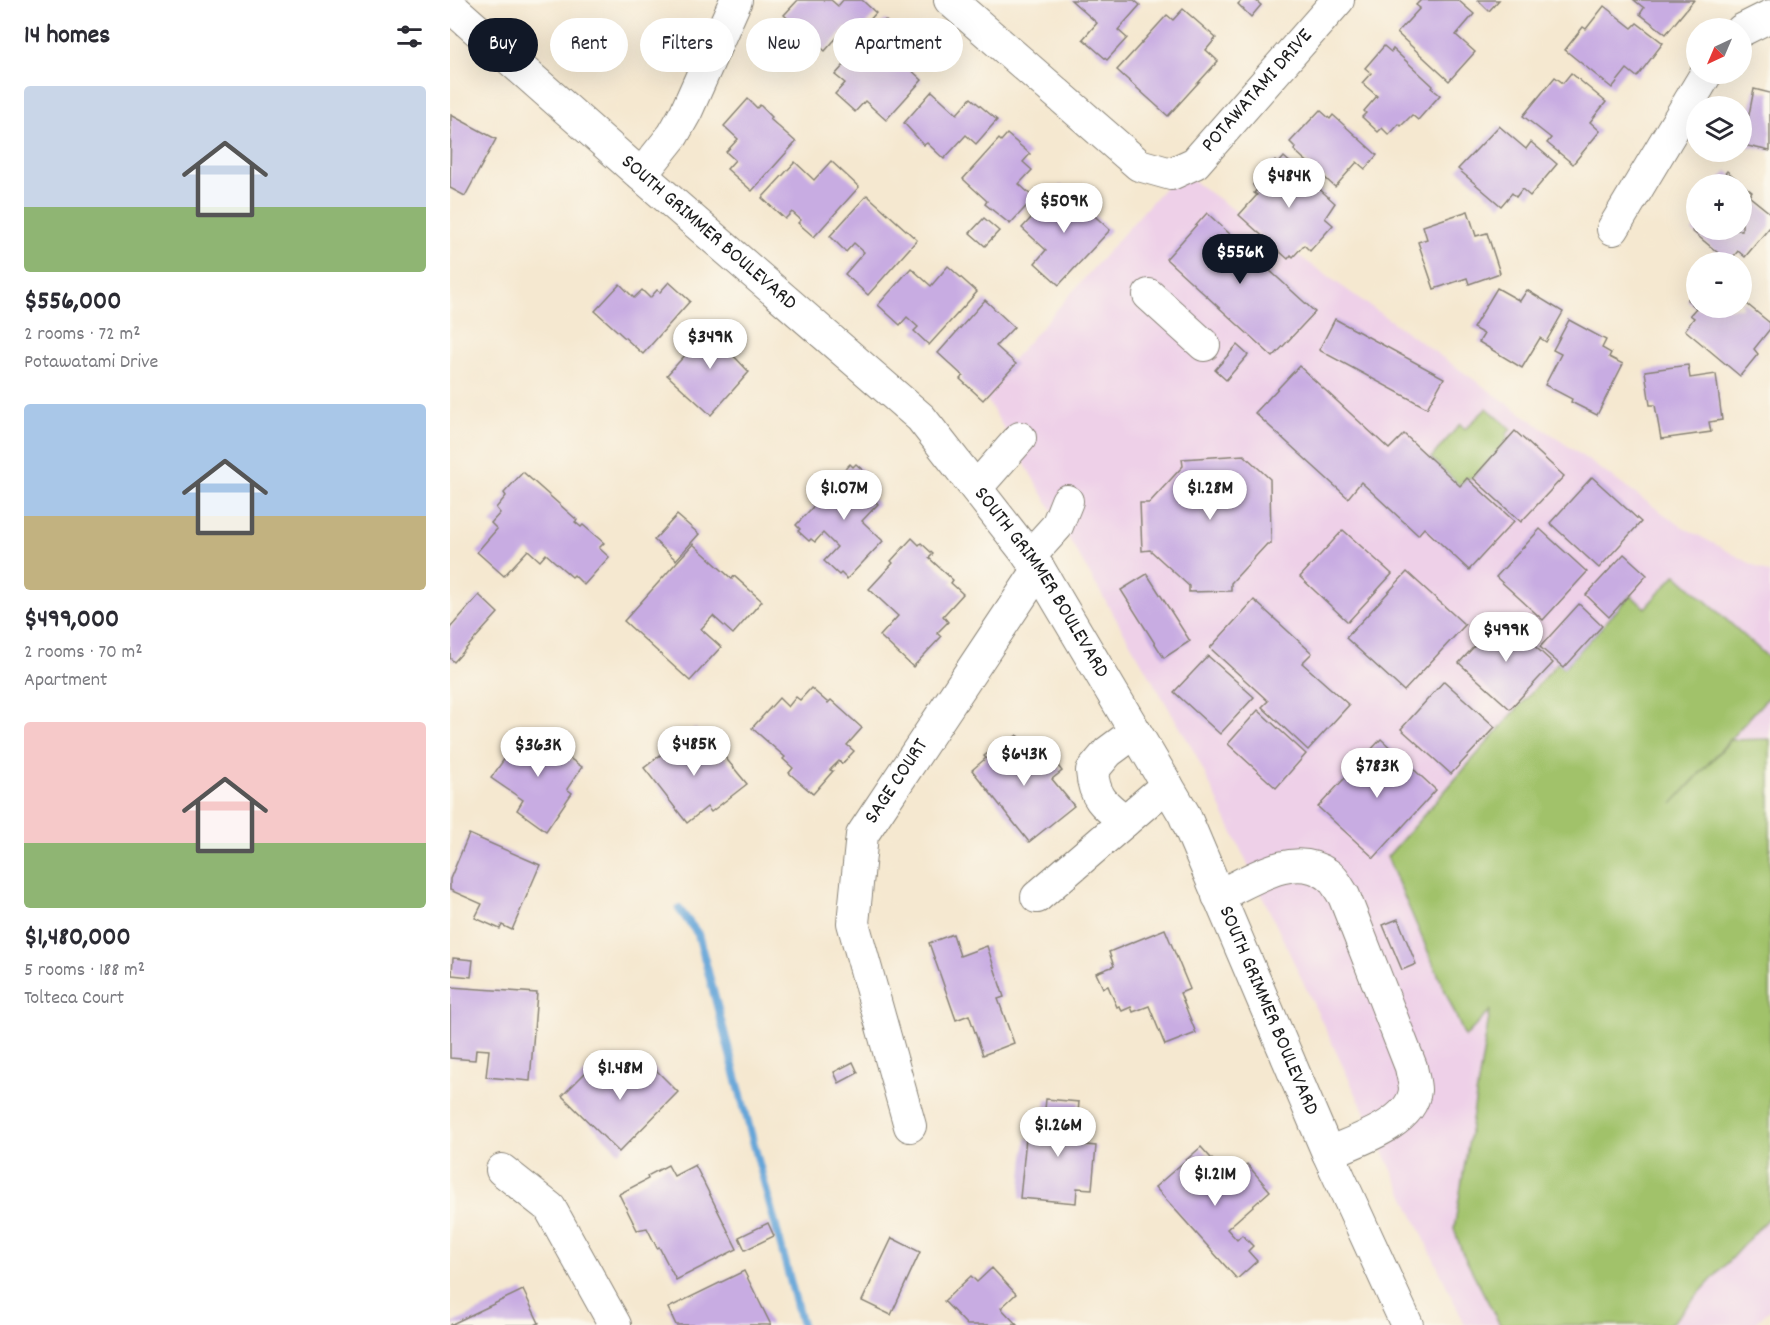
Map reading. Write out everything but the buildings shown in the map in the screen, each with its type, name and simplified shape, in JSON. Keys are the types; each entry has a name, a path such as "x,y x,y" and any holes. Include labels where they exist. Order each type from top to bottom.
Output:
{"street":[{"path":"641,176 673,135 686,112 736,0"},
{"name":"POTAWATAMI DRIVE","path":"950,0 1139,165 1171,174 1195,163 1338,0"},
{"name":"SOUTH GRIMMER BOULEVARD","path":"452,13 921,418 1034,563 1184,814 1328,1153 1407,1325"},
{"path":"1752,25 1770,16"},
{"path":"1613,229 1700,84"},
{"path":"1149,295 1204,345"},
{"path":"975,488 1020,438"},
{"name":"SAGE COURT","path":"910,1126 853,923 862,835 1057,526 1068,501"},
{"path":"1125,821 1103,802 1093,788 1092,771 1108,752 1135,732"},
{"path":"1037,897 1167,785"},
{"path":"1218,896 1288,865 1307,865 1328,874 1344,896 1411,1067 1415,1090 1407,1110 1395,1122 1328,1153"},
{"path":"502,1170 550,1208 615,1325"}],"shaded area":[{"path":"1179,171 1681,526 1770,574 1770,1309 1754,1325 1465,1325 1195,753 983,393"}],"green space":[{"path":"1487,408 1511,429 1506,435 1509,438 1473,478 1467,478 1460,486 1431,458 1460,424 1465,429"},
{"path":"1676,574 1770,659 1770,695 1672,804 1731,740 1770,739 1770,1216 1670,1325 1500,1325 1462,1252 1454,1229 1490,1011 1465,1037 1387,857 1558,662 1564,668 1631,595 1645,608"}],"waterway":[{"path":"679,909 698,934 802,1325"}]}
